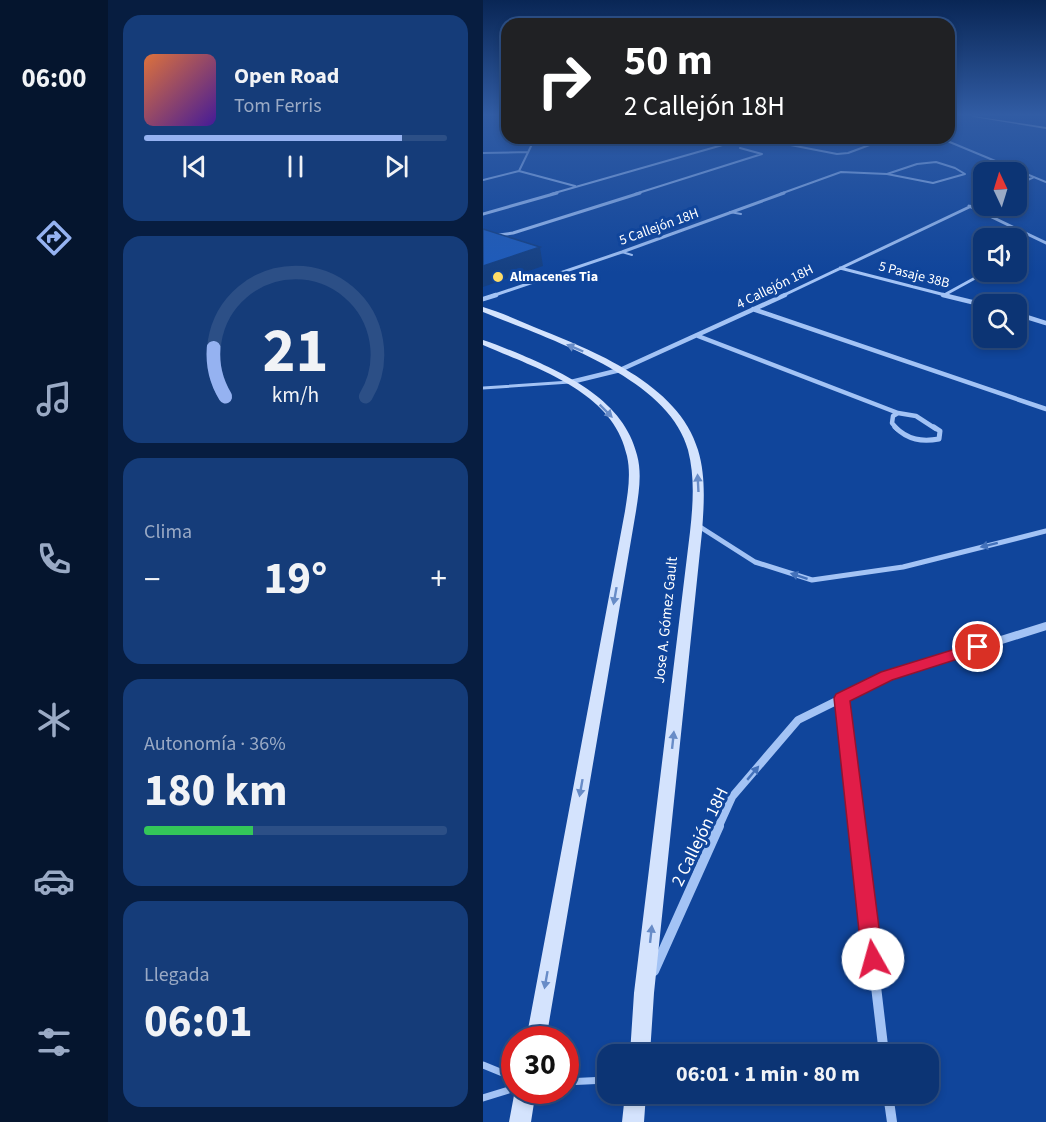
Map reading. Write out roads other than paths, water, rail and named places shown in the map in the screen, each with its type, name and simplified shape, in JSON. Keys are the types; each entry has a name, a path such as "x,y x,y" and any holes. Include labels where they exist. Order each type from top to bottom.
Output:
{"main road":[{"name":"Jose A. Gómez Gault","path":"483,309 587,353 661,397 680,421 693,446 699,483 697,525 644,993 641,1044"},
{"path":"483,342 571,382 609,412 623,432 632,454 634,486 538,1026"},
{"path":"520,1122 523,1104"},
{"path":"633,1122 635,1104"}],"street":[{"path":"483,214 641,168"},
{"path":"483,233 492,236 513,232 716,168"},
{"path":"887,174 905,168"},
{"path":"887,174 937,183 965,174 952,168"},
{"path":"1013,168 1046,182"},
{"path":"483,180 519,171 577,187"},
{"name":"5 Callejón 18H","path":"483,299 622,252 841,172 887,174"},
{"path":"1027,180 1034,177"},
{"name":"4 Callejón 18H","path":"571,382 619,370 698,336 973,204"},
{"path":"969,206 1046,243"},
{"name":"5 Pasaje 38B","path":"839,267 973,302"},
{"path":"946,294 973,279"},
{"path":"752,309 1046,409"},
{"path":"1027,317 1046,323"},
{"path":"698,336 898,413 906,413 927,422 940,431 939,439 927,442 910,439 897,431 892,423 893,416 898,413"},
{"path":"697,525 755,562 812,580 903,567 1046,531"},
{"name":"2 Callejón 18H","path":"644,993 732,797 798,720 887,676 1046,626"},
{"path":"842,698 883,1044"},
{"path":"889,1104 892,1122"}],"lane":[{"path":"730,212 741,214"},
{"path":"622,252 632,255"},
{"path":"483,388 571,382"},
{"path":"483,1065 501,1072"},
{"path":"579,1081 597,1080"},
{"path":"483,1098 501,1092"}],"place":[{"name":"Almacenes Tia","path":"498,277"}]}
